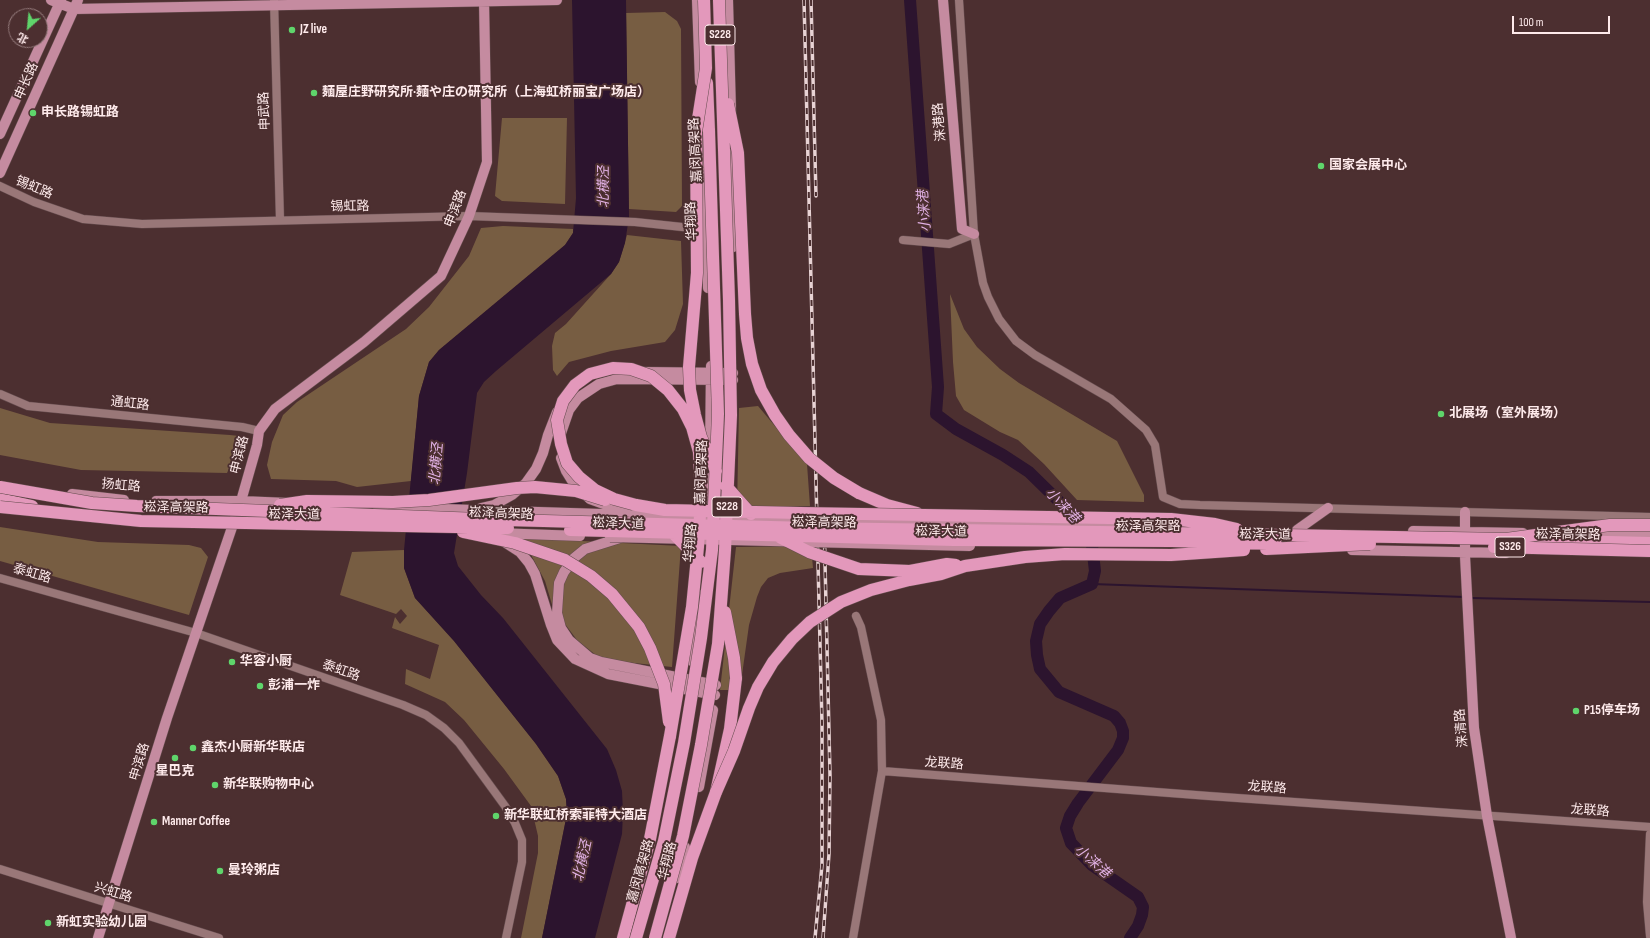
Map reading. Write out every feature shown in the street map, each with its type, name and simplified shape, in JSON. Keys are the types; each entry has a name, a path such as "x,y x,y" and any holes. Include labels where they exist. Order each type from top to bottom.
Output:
{"highway":[{"name":"嘉闵高架路","path":"636,938 664,841 684,743 701,638 712,550 718,414 714,254 706,68 706,0"},
{"name":"嘉闵高架路","path":"655,938 683,836 701,746 719,628 725,550 731,415 729,300 721,69 724,1"},
{"path":"706,68 696,132 697,273 689,367 690,390 694,415 709,458 728,488 745,508 767,528 809,552 860,569 910,571 947,564 965,566"},
{"path":"721,69 738,153 747,338 752,364 761,390 775,415 789,435 809,458 834,478 859,493 887,505 920,514"},
{"path":"623,938 650,839 670,736 692,607 699,540 700,512 701,505 699,452 692,427 683,408 668,390 651,376 632,369 613,368 590,374 574,385 563,401 557,420 561,444 567,462 579,477 595,490 614,499 665,510 696,510 704,511 800,513 1171,519 1215,524 1266,535"},
{"name":"崧泽高架路","path":"0,487 92,503 506,520 785,528 1266,535 1650,543"},
{"path":"255,509 307,501 393,502 458,497 517,488 559,489 576,492 630,510 670,530 700,561 722,598 734,658 736,678 734,706 716,792"},
{"name":"崧泽高架路","path":"0,499 64,514 141,521 432,526 938,540 1370,544 1650,551"},
{"path":"0,507 64,514"},
{"path":"1506,540 1610,525 1650,525"},
{"path":"432,526 515,543 544,552 565,560 591,576 612,594 639,627 658,667 668,705 670,736"},
{"path":"669,938 692,858 716,792 758,687 773,662 792,639 810,622 841,602 871,590 909,580 941,574 965,566 1025,557 1065,554 1171,555 1370,544"}],"main road":[{"path":"57,1 76,4 557,0"},
{"name":"华翔路","path":"631,938 658,848 689,680 710,478 711,376 697,0"},
{"path":"706,0 724,1"},
{"name":"涞港路","path":"943,0 962,229 974,234"},
{"name":"申长路","path":"0,134 57,1"},
{"name":"申滨路","path":"98,938 196,633 233,527 257,445 259,431 275,408 364,342 441,276 469,216 487,162 484,1"},
{"name":"华翔路","path":"660,938 682,862 707,747 715,695 729,549 733,376 733,191 724,1"},
{"name":"申长路","path":"0,173 76,4"},
{"path":"634,515 590,499 574,484 566,471 559,444 562,425 569,410 590,378 616,372 733,376"},
{"path":"468,511 494,505 512,495 526,483 536,469 543,454 554,417 571,392 583,388"},
{"name":"扬虹路","path":"0,484 40,491 141,501 241,501"},
{"name":"崧泽大道","path":"241,501 386,508 810,522 1151,526 1297,530 1650,535"},
{"path":"0,507 112,520 233,527"},
{"path":"1297,530 1328,508"},
{"name":"涞清路","path":"1465,512 1465,552 1474,728 1487,816 1511,938"},
{"name":"崧泽大道","path":"233,527 952,546 1148,546 1650,556"},
{"path":"487,533 510,544 529,563 535,574 557,640 575,659 587,666 608,674 715,695"},
{"path":"621,537 585,549 574,558 559,583 557,613 561,628 568,640 590,658 600,662 716,685"}],"street":[{"path":"959,0 974,234 983,283 998,319 1016,341 1036,355 1111,399 1146,430 1155,445 1163,497 1180,504 1650,517"},
{"name":"申武路","path":"274,3 280,220"},
{"name":"锡虹路","path":"0,186 34,202 83,219 142,224 469,216 563,218 635,222 706,230"},
{"path":"903,240 949,244 974,234"},
{"name":"通虹路","path":"0,394 28,406 242,427 259,431"},
{"name":"泰虹路","path":"0,578 196,633 403,705 426,715 444,728 459,743 505,806 515,823 522,840 522,862 506,938"},
{"path":"853,938 882,771 881,720 861,627 856,616"},
{"name":"龙联路","path":"882,771 1650,827"},
{"path":"1650,834 1647,896 1650,934"},
{"name":"兴虹路","path":"0,869 219,938"}],"shaded area":[{"path":"665,12 677,21 681,29 682,206 676,212 629,209 626,13"},
{"path":"502,118 567,118 565,204 502,201 495,196"},
{"path":"503,226 573,229 573,233 565,245 439,350 429,362 419,396 411,481 357,487 336,481 271,479 267,465 272,442 283,415 297,402 406,329 429,307 469,256 481,228"},
{"path":"627,235 681,241 683,304 675,330 665,342 611,351 569,362 557,376 553,370 552,346 555,333 566,324 611,274 619,262"},
{"path":"950,294 964,329 977,347 1000,369 1019,383 1117,441 1144,495 1144,502 1077,500 1044,464 1018,440 1000,432 964,410 956,396"},
{"path":"758,406 807,464 810,506 737,509 739,408"},
{"path":"0,408 50,423 230,435 239,436 241,442 227,473 81,470 0,455"},
{"path":"0,527 98,542 189,545 201,548 208,557 189,615 0,561"},
{"path":"522,538 681,546 672,667 615,661 597,656 577,640 553,608 545,581"},
{"path":"811,546 813,568 780,573 768,578 761,587 749,625 741,682 729,690 720,690 736,547"},
{"path":"404,550 404,568 415,598 454,641 536,744 558,776 566,799 567,814 542,938 521,938 538,853 538,836 531,806 504,769 464,720 445,702 405,684 406,669 430,679 439,645 392,628 395,617 400,624 407,616 401,609 396,614 340,595 352,552"}],"water":[{"name":"北横泾","path":"572,0 626,0 629,217 625,243 619,262 611,274 496,371 484,382 477,393 467,473 454,553 458,566 481,595 503,618 607,749 616,770 622,791 622,834 595,938 542,938 567,814 566,799 558,776 536,744 454,641 415,598 404,568 404,550 419,396 429,362 439,350 565,245 573,233 576,198"}],"waterway":[{"name":"小涞港","path":"910,0 938,387 936,414 956,429 1003,455 1029,472 1077,519 1091,537 1095,571 1092,584 1060,598 1049,611 1040,624 1036,641 1037,655 1040,669 1059,692 1114,716 1120,723 1123,731 1123,738 1118,750 1078,803 1070,816 1066,828 1071,843 1092,865 1138,897 1143,907 1142,915 1138,926 1130,938"},
{"path":"1092,584 1465,597"},
{"path":"1471,598 1650,602"}],"railway":[{"path":"804,0 822,723 822,865 815,938"},
{"path":"811,0 816,196"},
{"path":"823,938 829,854 830,775 824,520"}],"place":[{"name":"JZ live","path":"292,30"},
{"name":"麺屋庄野研究所·麺や庄の研究所（上海虹桥丽宝广场店）","path":"314,93"},
{"name":"申长路锡虹路","path":"33,113"},
{"name":"国家会展中心","path":"1321,166"},
{"name":"北展场（室外展场）","path":"1441,414"},
{"name":"华容小厨","path":"232,662"},
{"name":"彭浦一炸","path":"260,686"},
{"name":"P15停车场","path":"1576,711"},
{"name":"鑫杰小厨新华联店","path":"193,748"},
{"name":"星巴克","path":"175,758"},
{"name":"新华联购物中心","path":"215,785"},
{"name":"新华联虹桥索菲特大酒店","path":"496,816"},
{"name":"Manner Coffee","path":"154,822"},
{"name":"曼玲粥店","path":"220,871"},
{"name":"新虹实验幼儿园","path":"48,923"}]}
